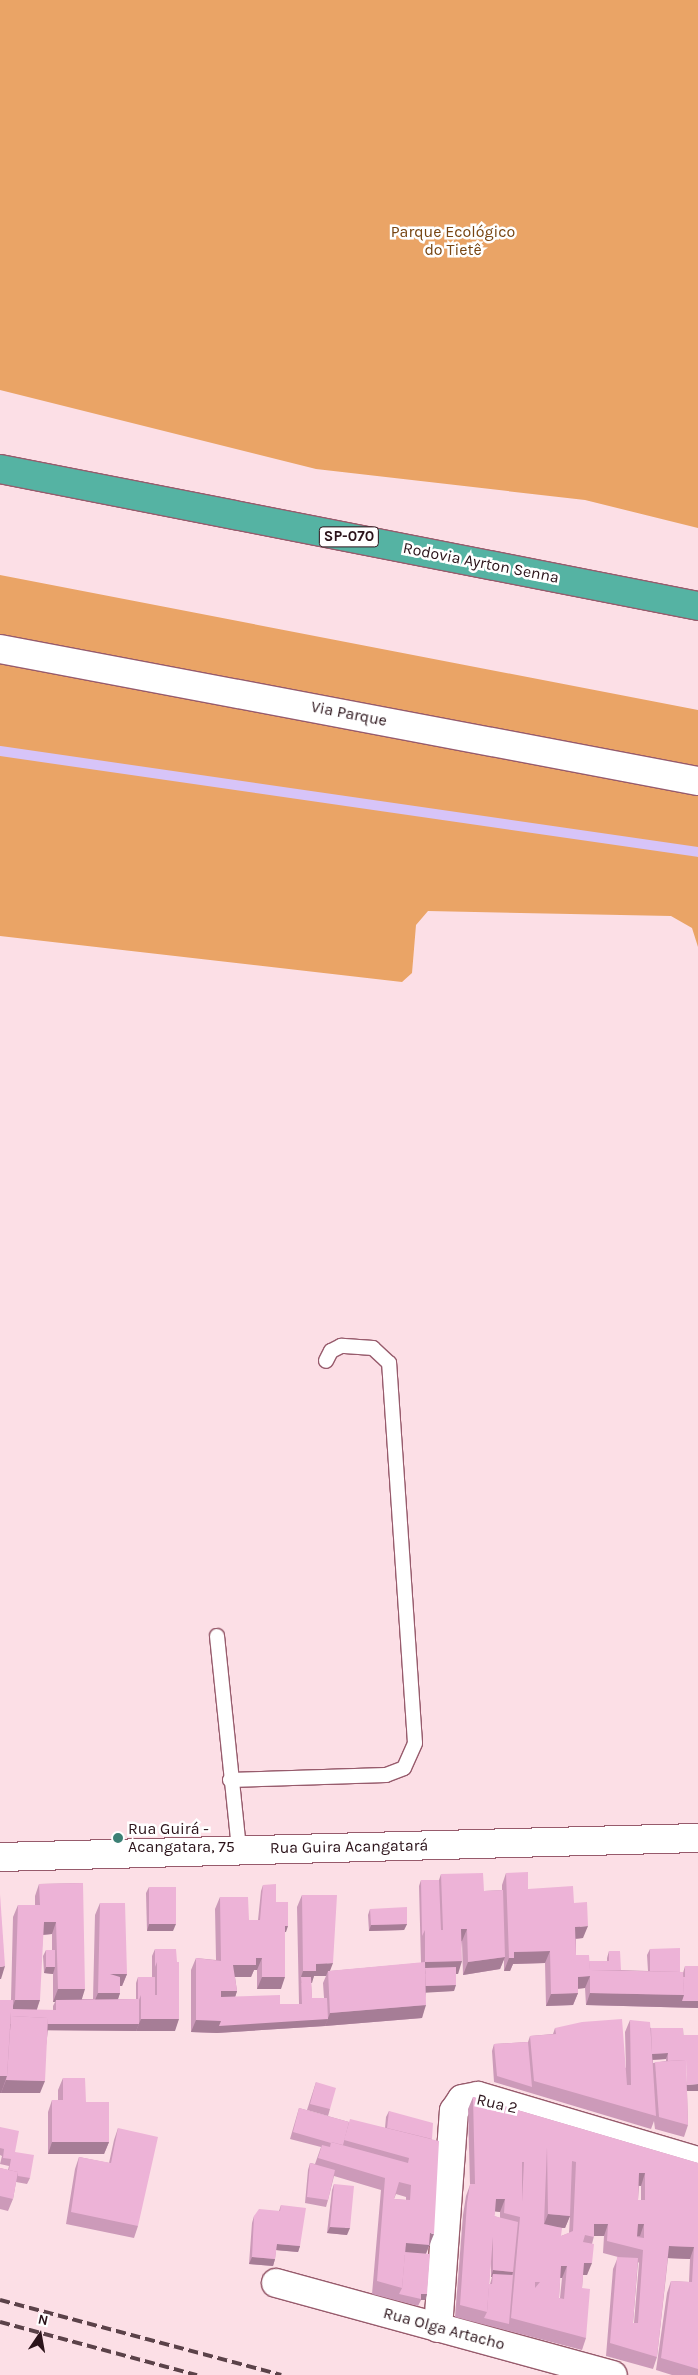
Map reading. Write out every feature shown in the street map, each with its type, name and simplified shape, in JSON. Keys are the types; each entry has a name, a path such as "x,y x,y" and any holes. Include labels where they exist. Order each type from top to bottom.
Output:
{"highway":[{"name":"Rodovia Ayrton Senna","path":"0,469 698,606"}],"street":[{"name":"Via Parque","path":"0,649 698,780"},
{"name":"Rua Guira Acangatará","path":"0,1857 698,1838"},
{"name":"Rua 2","path":"438,2328 454,2110 462,2099 478,2096 698,2161"},
{"name":"Rua Olga Artacho","path":"276,2283 613,2375"}],"lane":[{"path":"230,1780 386,1775 404,1768 415,1742 389,1363 373,1348 341,1346 331,1351 326,1361"},
{"path":"217,1636 230,1780 239,1850"}],"green space":[{"name":"Parque Ecológico do Tietê","path":"0,0 698,0 698,528 585,500 316,469 0,390"},
{"path":"0,575 698,710 698,947 692,928 671,916 428,911 416,925 412,973 402,982 0,936"}],"building":[{"path":"528,1872 528,1889 573,1886 574,1903 587,1902 588,1926 575,1927 576,1955 589,1955 590,1970 683,1972 684,1995 590,1993 590,1976 578,1977 578,1993 551,1994 550,1951 514,1952 514,1958 509,1958 506,1873"},
{"path":"483,1873 484,1891 503,1890 505,1957 468,1962 467,1929 461,1929 462,1961 425,1962 425,1930 443,1930 441,1874"},
{"path":"421,1880 439,1880 441,1930 425,1930 422,1936"},
{"path":"83,1883 85,1989 58,1989 56,1922 44,1922 40,2000 15,2000 18,1905 40,1905 39,1884"},
{"path":"276,1884 276,1902 288,1902 288,1926 285,1926 285,1920 260,1920 263,1885"},
{"path":"149,1887 176,1887 176,1924 149,1924"},
{"path":"0,1894 5,1966 0,1967"},
{"path":"302,1895 337,1895 333,1963 316,1964 316,1971 303,1971"},
{"path":"220,1897 248,1897 249,1920 285,1920 285,1977 262,1977 262,1958 256,1958 256,1965 233,1965 237,1991 221,1991 221,2021 196,2020 196,1958 221,1961"},
{"path":"100,1903 125,1903 127,1974 110,1974 120,1977 120,1993 98,1993"},
{"path":"407,1907 407,1924 371,1925 370,1909"},
{"path":"680,1948 680,1972 650,1971 650,1949"},
{"path":"155,1949 176,1949 177,1962 157,1962 155,1967"},
{"path":"46,1950 55,1950 55,1967 46,1967"},
{"path":"609,1951 620,1951 621,1970 590,1970 589,1961 609,1961"},
{"path":"157,1962 179,1962 179,2019 141,2019 141,1995 157,1995"},
{"path":"425,1962 426,2005 330,2013 328,1971"},
{"path":"685,1966 698,1966 698,2001 682,2001"},
{"path":"456,1967 456,1985 426,1986 425,1968"},
{"path":"138,1977 155,1977 155,1995 141,1995 139,2000 139,2024 48,2024 48,2018 11,2016 11,2012 0,2012 0,2000 13,2000 13,2009 56,2010 56,2000 138,1999"},
{"path":"301,1977 311,1977 312,1998 327,1998 328,2019 219,2026 221,2021 221,1997 280,1995 280,2004 302,2004"},
{"path":"0,2012 11,2012 7,2076 0,2076"},
{"path":"11,2016 48,2018 45,2081 6,2080"},
{"path":"622,2019 627,2085 631,2085 630,2020 650,2022 656,2116 534,2081 530,2036 556,2034 555,2028 582,2022"},
{"path":"651,2028 683,2028 683,2035 698,2035 698,2084 687,2085 686,2060 668,2061 668,2053 652,2054"},
{"path":"528,2042 532,2087 497,2076 494,2044"},
{"path":"686,2060 688,2125 659,2117 655,2062"},
{"path":"63,2078 85,2078 86,2102 109,2102 109,2142 52,2142 52,2100 63,2100"},
{"path":"316,2082 336,2088 330,2109 310,2104"},
{"path":"473,2097 698,2163 698,2369 661,2358 671,2281 692,2282 694,2247 669,2246 657,2357 610,2343 617,2257 638,2258 633,2323 638,2323 643,2250 607,2241 608,2224 594,2224 594,2237 585,2235 583,2242 594,2244 592,2263 584,2263 582,2288 590,2289 586,2338 511,2318 520,2217 504,2213 505,2199 496,2199 487,2312 460,2305 467,2203 470,2184 475,2184","holes":["547,2147 548,2214 570,2216 572,2161 576,2162 573,2231 561,2236 562,2228 544,2224","522,2162 524,2162 522,2202","639,2173 645,2173 645,2200 638,2200","638,2224 644,2224 644,2238 637,2237","561,2266 567,2266 564,2299 559,2298"]},
{"path":"299,2108 349,2122 343,2145 293,2132"},
{"path":"389,2111 433,2123 432,2139 387,2128"},
{"path":"350,2119 439,2141 434,2234 430,2233 429,2245 406,2243 402,2288 377,2281 385,2178 318,2158 322,2145 330,2147 331,2142 408,2163 409,2158 344,2140","holes":["399,2182 411,2185 410,2200 394,2199"]},
{"path":"0,2127 19,2131 15,2152 34,2155 30,2178 18,2176 18,2172 9,2170 11,2159 3,2158 4,2149 0,2148"},
{"path":"118,2128 158,2137 138,2226 71,2212 79,2157 111,2163"},
{"path":"310,2163 335,2170 328,2200 307,2197"},
{"path":"0,2168 18,2172 13,2199 0,2196"},
{"path":"334,2184 354,2186 350,2228 330,2227"},
{"path":"281,2205 306,2208 300,2246 277,2244 275,2259 252,2257 254,2216 259,2209 280,2211"},
{"path":"494,2216 518,2222 513,2272 493,2270"},
{"path":"405,2252 430,2254 427,2294 421,2294 421,2299 399,2294 402,2288"},
{"path":"493,2274 513,2275 509,2324 484,2318 487,2312 489,2284 492,2284"}],"waterway":[{"path":"0,751 698,852"}],"railway":[{"path":"0,2300 281,2375"},
{"path":"0,2322 197,2375"}],"place":[{"name":"Rua Guirá - Acangatara, 75","path":"118,1838"}]}
